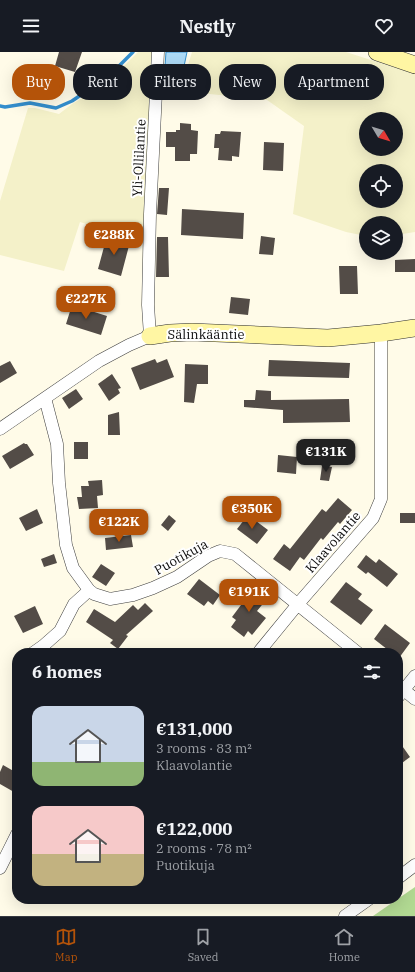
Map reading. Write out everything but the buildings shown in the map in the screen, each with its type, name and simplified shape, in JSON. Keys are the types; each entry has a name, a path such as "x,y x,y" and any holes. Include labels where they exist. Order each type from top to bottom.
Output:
{"street":[{"name":"Yli-Ollilantie","path":"150,336 148,282 158,52"},
{"path":"377,52 415,65"},
{"name":"Sälinkääntie","path":"0,429 99,361 150,336 192,332 328,338 415,328"},
{"name":"Klaavolantie","path":"262,648 298,604 373,518 381,499 381,333"},
{"name":"Puotikuja","path":"45,398 57,444 59,483 66,546 72,568 89,590 94,594 110,599 134,595 177,577 208,556 220,551 235,554 352,648"},
{"path":"40,648 60,631 74,604 89,590"},
{"path":"403,688 415,676"},
{"path":"403,693 415,699"},
{"path":"0,868 12,844"},
{"path":"403,874 415,865"},
{"path":"345,916 362,904"}],"shaded area":[{"path":"138,52 152,52 152,64 140,64 140,100 151,100 145,242 80,222 64,271 0,255 0,201 28,108 35,108 59,114 79,100 132,100 132,64 126,64"},
{"path":"192,52 346,52 384,64 284,64 284,100 384,100 384,64 415,74 415,232 403,234 403,216 359,216 359,235 346,232 293,214 304,126 267,100 276,100 276,64 219,64 219,95 211,94 211,64 188,64"}],"green space":[{"path":"415,887 415,916 373,916 390,904 403,904 403,895"}],"water":[{"path":"166,52 187,52 184,64 165,64"}],"waterway":[{"path":"0,106 5,107 30,103 56,108 72,101 97,84 118,67 133,52"}]}
